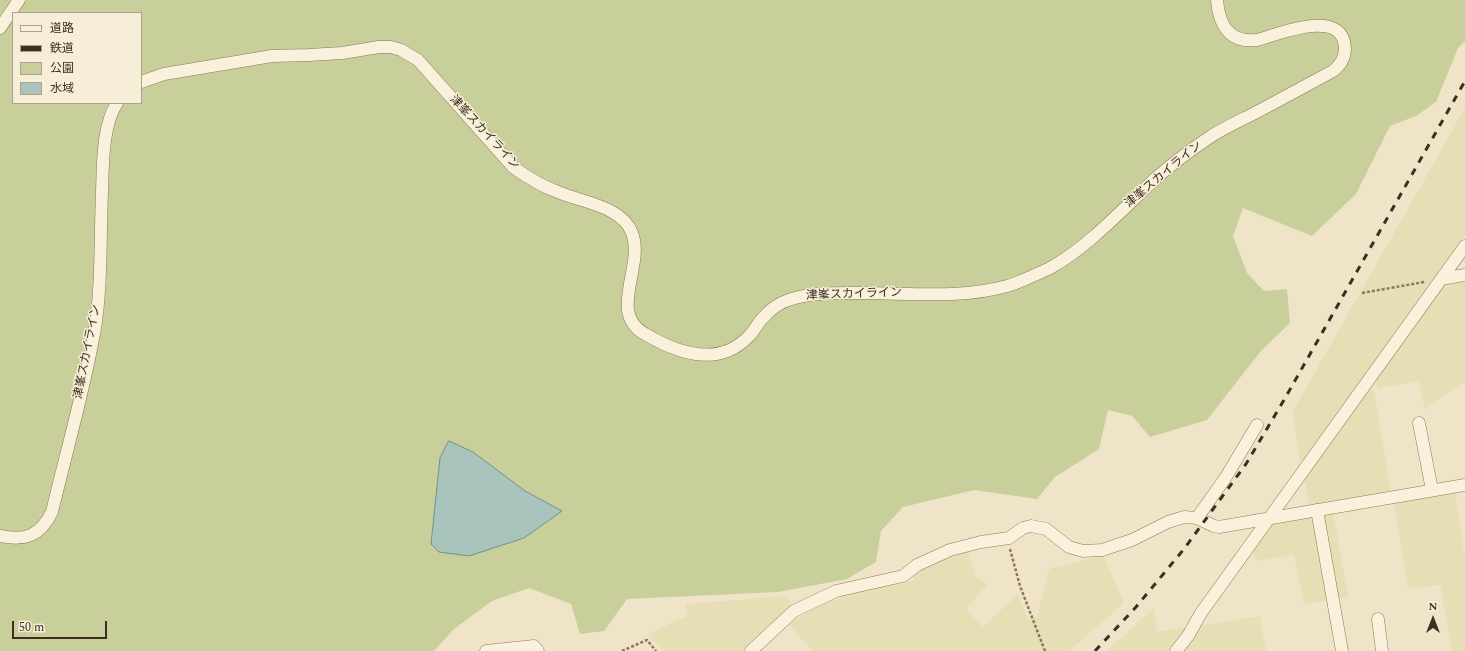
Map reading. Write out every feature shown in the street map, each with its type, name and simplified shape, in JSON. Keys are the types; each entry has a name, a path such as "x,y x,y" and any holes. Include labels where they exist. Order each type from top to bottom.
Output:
{"street":[{"path":"0,28 19,0"},
{"name":"津峯スカイライン","path":"142,82 164,74 272,56 342,53 379,47 391,47 401,50 418,60 513,167 532,181 560,194 600,206 623,220 632,231 635,247 627,310 630,321 637,329 671,348 688,353 703,355 717,354 742,343 751,335 769,311 781,303 796,298 811,295 846,293 943,294 977,292 1008,286 1049,269 1076,251 1159,176 1210,137 1333,71 1343,61 1345,48 1342,38 1334,30 1324,26 1311,26 1250,41 1237,38 1226,30 1222,24 1217,10 1216,0"},
{"name":"津峯スカイライン","path":"0,536 19,538 36,533 41,529 52,512 94,334 98,300 104,149 111,117 118,104"},
{"path":"1176,651 1188,636 1201,613 1465,246"},
{"path":"1441,279 1465,275"},
{"path":"1419,423 1432,490"},
{"path":"1197,518 1226,477 1257,425"},
{"path":"751,651 794,611 836,591 903,576 917,565 950,550 981,542 1009,538 1023,528 1032,526 1046,529 1069,547 1083,551 1102,550 1132,540 1168,522 1184,517 1197,518 1219,527 1465,484"},
{"path":"1317,510 1342,651"},
{"path":"1378,619 1382,651"},
{"path":"486,651 534,646 538,651"}],"path":[{"path":"1362,293 1441,279"},
{"path":"1009,538 1011,554 1020,586 1045,651"},
{"path":"622,651 647,640 656,651"}],"shaded area":[{"path":"1465,108 1465,235 1305,459 1300,461 1293,411"},
{"path":"1465,278 1465,381 1425,409 1419,381 1378,388 1376,379 1446,281"},
{"path":"1374,389 1391,491 1309,505 1304,476 1366,391"},
{"path":"1455,490 1465,559 1465,651 1452,651 1440,585 1408,589 1394,501"},
{"path":"1333,512 1348,597 1304,604 1294,555 1256,561 1252,549 1274,522"},
{"path":"968,550 975,575 987,585 966,609 983,627 1018,594 1029,621 1037,617 1049,569 1103,555 1124,603 1069,651 812,651 789,624 822,604 859,591 912,582 916,571"},
{"path":"786,596 793,605 742,651 663,651 648,634 687,616 685,604"},
{"path":"1154,608 1157,632 1260,616 1266,651 1107,651"}],"green space":[{"path":"0,0 1465,0 1465,41 1458,48 1436,102 1416,116 1390,126 1356,194 1312,236 1243,208 1233,236 1247,273 1264,291 1287,289 1290,323 1260,352 1207,420 1150,437 1132,416 1108,410 1099,449 1055,477 1037,499 974,490 903,507 881,531 876,562 847,579 778,592 627,599 604,631 580,634 571,604 529,588 492,601 454,629 434,651 0,651"}],"water":[{"path":"449,441 473,452 525,491 562,511 524,538 469,556 439,552 431,544 440,458"}],"railway":[{"path":"1095,651 1136,607 1184,549 1246,464 1284,400 1465,81"}]}
